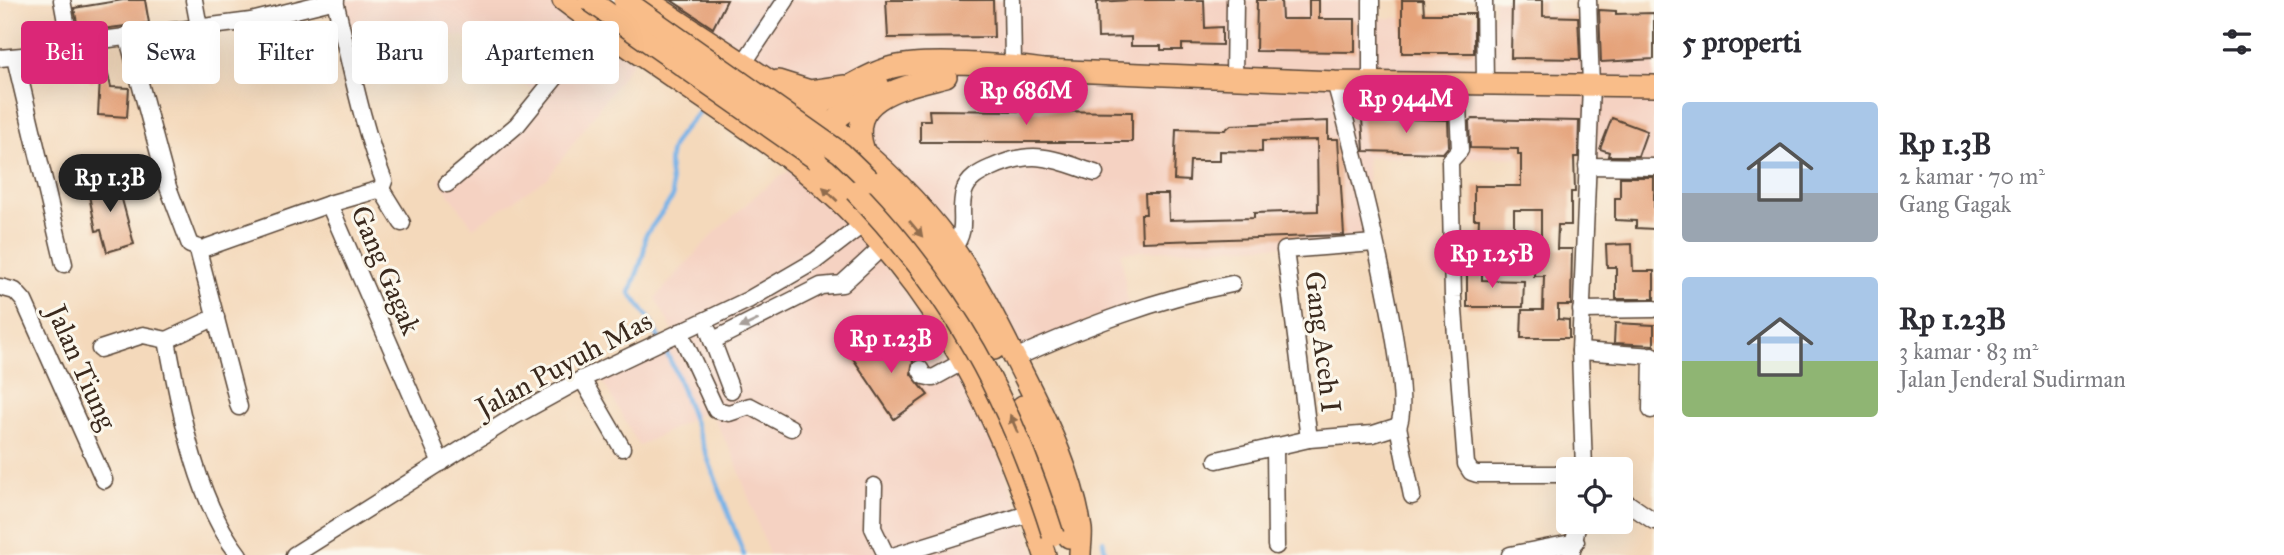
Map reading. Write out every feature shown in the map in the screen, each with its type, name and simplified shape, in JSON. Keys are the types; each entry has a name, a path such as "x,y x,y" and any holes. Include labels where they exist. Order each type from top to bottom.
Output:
{"main road":[{"path":"562,0 592,21"},
{"path":"589,0 816,159 879,217 949,307 990,377 1030,462 1059,540 1080,554 1082,531 1060,455 1015,358 953,249 904,190 864,152 748,67 648,0"},
{"path":"624,0 841,153 921,234 964,295 1019,397 1042,449 1059,540"},
{"path":"619,39 797,165 862,225 947,332 964,361 1003,439 1045,555"},
{"path":"685,85 703,87 729,104 738,104 746,99 748,85 720,62 715,45"},
{"path":"748,67 810,91 844,87 886,68 908,64 1013,65 1044,70 1335,82 1654,86"},
{"path":"797,165 831,126 880,85 904,79 1013,76 1044,70"},
{"path":"778,151 811,112 870,76"},
{"path":"864,152 860,121 874,103 896,89 946,76"},
{"path":"862,225 855,199 862,183 879,179 889,187 904,190"}],"street":[{"path":"62,0 66,21"},
{"path":"194,0 198,21"},
{"path":"748,67 786,0"},
{"path":"1012,0 1013,65"},
{"path":"1234,78 1235,0"},
{"path":"1371,0 1371,82"},
{"path":"1484,0 1485,84"},
{"path":"1584,457 1580,351 1591,86 1588,0"},
{"path":"220,25 251,21 330,1 356,85 360,114 384,181 382,189 402,223"},
{"path":"7,58 64,264"},
{"path":"1335,82 1391,319 1402,389 1403,416 1398,426 1412,496"},
{"path":"140,84 168,187 190,245 198,250 239,407"},
{"path":"447,184 517,125 550,84"},
{"path":"1457,84 1460,150 1450,161 1453,297 1466,464 1474,473 1556,474"},
{"path":"953,249 963,234 964,194 968,183 978,173 1014,157 1041,155 1095,173"},
{"path":"1587,166 1654,167"},
{"path":"329,204 382,189"},
{"name":"Gang Gagak","path":"198,250 329,204 441,463"},
{"name":"Jalan Puyuh Mas","path":"294,555 513,417 582,379 748,300 815,261 862,225"},
{"name":"Gang Aceh I","path":"1309,439 1285,250 1374,243"},
{"path":"712,341 821,286 842,284 881,248"},
{"path":"1015,358 1134,309 1233,284"},
{"name":"Jalan Tiung","path":"0,287 15,291 24,301 104,480"},
{"path":"1581,310 1654,309"},
{"path":"100,349 143,335 167,340 216,317"},
{"path":"705,320 731,390"},
{"path":"915,351 947,332"},
{"path":"675,334 716,410 729,413 750,406 791,428"},
{"path":"167,340 180,405 212,511 239,555"},
{"path":"1580,351 1653,356 1651,410"},
{"path":"920,369 924,376 933,378 964,361"},
{"path":"582,379 622,448"},
{"path":"1217,460 1309,439 1373,434 1398,426"},
{"path":"1275,446 1276,546"},
{"path":"874,486 873,528 886,555"},
{"path":"1633,507 1654,521"},
{"path":"896,555 1031,513"},
{"path":"1510,555 1574,548"}],"shaded area":[{"path":"334,0 551,0 580,21 462,21 462,36 448,39 448,21 352,21 352,65 347,66"},
{"path":"656,0 1374,0 1374,18 1494,18 1494,0 1546,0 1546,12 1654,15 1654,170 1594,158 1367,157 1369,242 1121,252 1128,304 1021,349"},
{"path":"619,49 634,60 619,81"},
{"path":"525,84 617,84 548,178 473,227 439,180 512,123 535,92"},
{"path":"791,169 875,253 948,347 984,416 1037,555 769,555 734,457 709,410 639,446 601,378 680,344 655,298 712,235 762,190"}],"building":[{"path":"123,0 145,0 149,21 122,21 122,26 108,28 108,21 77,21 74,8"},
{"path":"671,0 727,0 713,28"},
{"path":"886,0 993,0 994,37 888,38"},
{"path":"1204,0 1205,28 1222,27 1222,45 1182,44 1182,50 1161,50 1161,46 1131,46 1131,37 1098,38 1097,2"},
{"path":"1257,0 1281,0 1282,19 1309,19 1309,0 1319,0 1319,19 1355,19 1355,52 1256,51"},
{"path":"1402,0 1423,0 1424,14 1474,14 1474,53 1402,53"},
{"path":"1512,0 1543,0 1543,16 1578,17 1580,59 1511,58"},
{"path":"1599,10 1616,11 1616,14 1654,13 1654,59 1601,62"},
{"path":"108,75 111,87 129,88 127,117 98,115 100,84 108,84"},
{"path":"929,110 1132,112 1132,142 920,142 920,120 930,120"},
{"path":"1362,118 1448,120 1449,146 1443,153 1364,151"},
{"path":"1612,118 1647,131 1638,156 1608,156 1609,152 1600,149"},
{"path":"1328,121 1328,139 1338,139 1344,235 1142,242 1141,214 1146,214 1145,194 1168,194 1169,220 1254,218 1254,213 1318,211 1317,140 1262,141 1262,152 1220,151 1220,161 1190,161 1189,181 1174,180 1176,129 1225,130 1231,125"},
{"path":"1469,121 1579,121 1578,157 1574,157 1575,192 1571,192 1571,225 1558,225 1557,249 1572,249 1571,305 1558,305 1558,319 1569,320 1569,338 1521,338 1522,310 1543,310 1544,276 1534,276 1535,236 1541,236 1541,210 1514,210 1514,240 1478,239 1479,219 1474,219 1474,186 1521,186 1521,155 1518,155 1518,149 1470,148"},
{"path":"116,177 134,244 107,252 101,230 96,231 87,185"},
{"path":"1620,177 1654,177 1654,229 1636,228 1636,221 1615,220 1615,198 1620,198"},
{"path":"1632,244 1633,271 1654,271 1654,299 1616,299 1616,267 1607,267 1606,245"},
{"path":"1467,263 1482,263 1482,280 1524,281 1523,307 1467,307"},
{"path":"1615,323 1654,325 1654,345 1614,343"},
{"path":"889,334 899,350 906,346 906,356 913,361 911,374 928,395 894,419 852,357"}],"waterway":[{"path":"742,46 770,0"},
{"path":"698,113 671,150 669,169 673,197 645,236 642,257 630,293 648,317 674,368 744,555"},
{"path":"1103,541 1106,555"}]}
